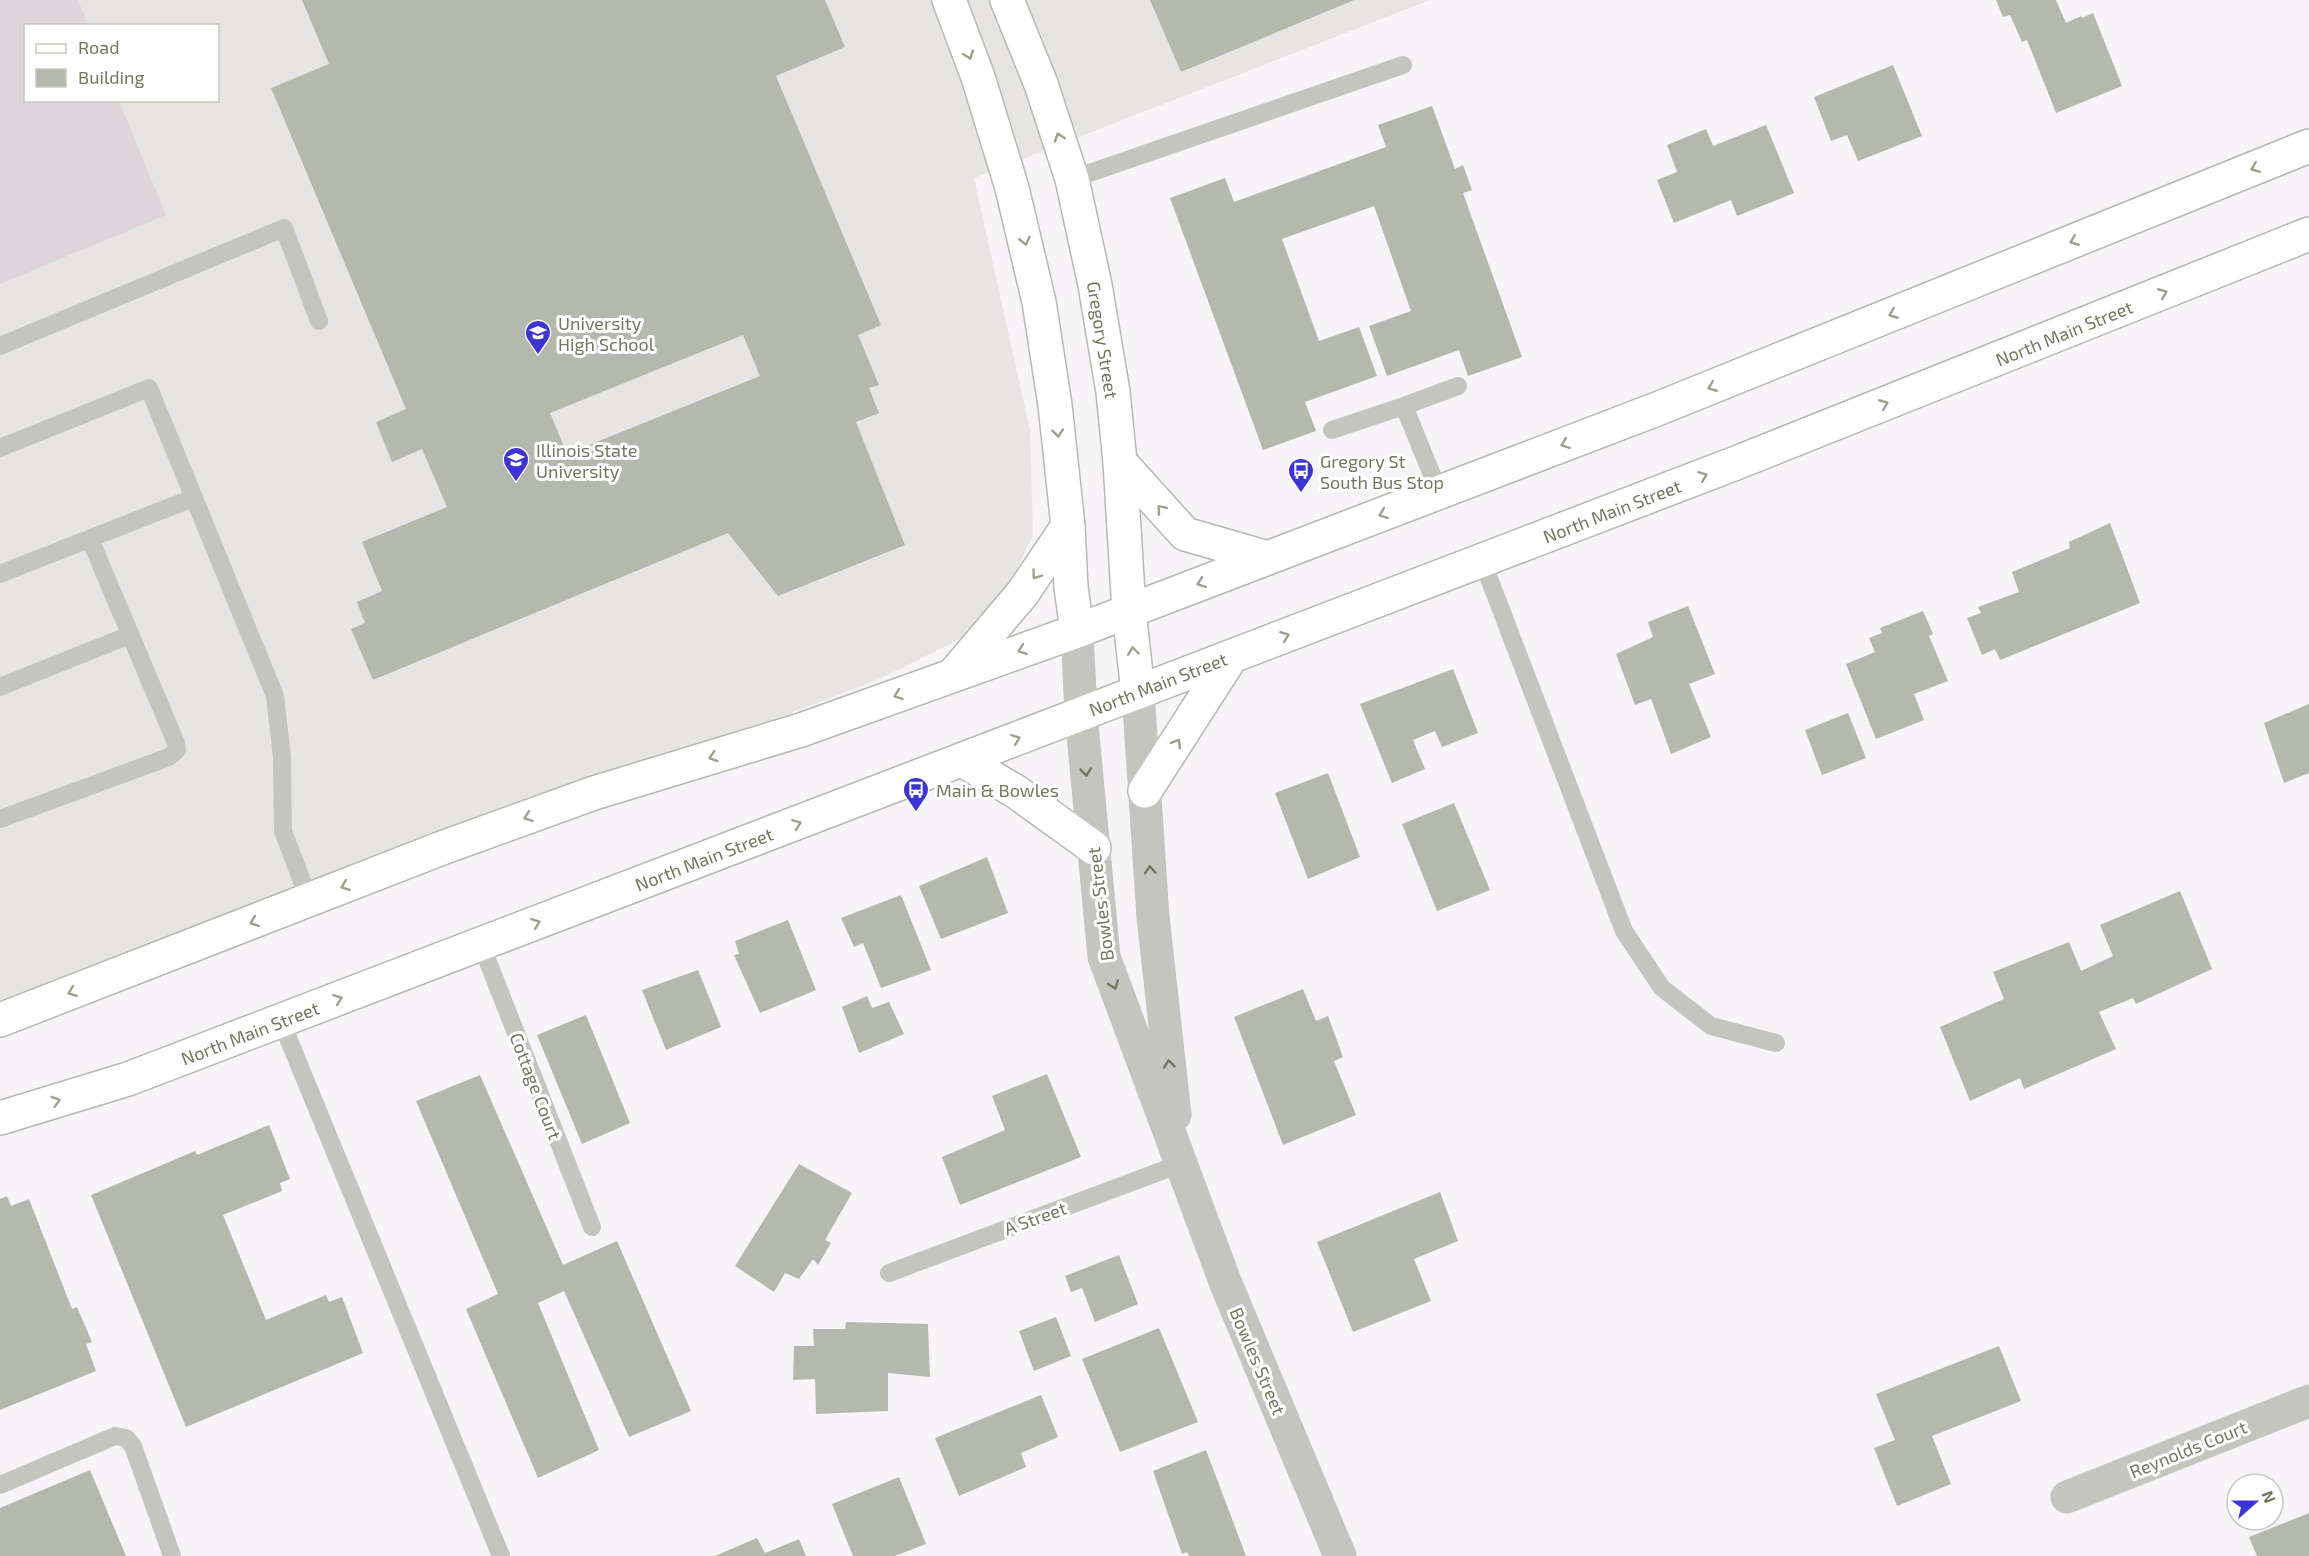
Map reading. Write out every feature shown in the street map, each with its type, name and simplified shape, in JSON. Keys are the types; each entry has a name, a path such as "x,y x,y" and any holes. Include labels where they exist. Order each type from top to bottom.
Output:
{"main road":[{"path":"949,0 978,77 1012,188 1039,302 1055,405 1077,631"},
{"name":"Gregory Street","path":"1007,0 1041,84 1072,179 1095,285 1113,392 1120,462 1129,611 1138,692"},
{"path":"0,1020 442,848 594,793 801,730 1077,631 1657,409 2309,146"},
{"name":"North Main Street","path":"0,1118 128,1079 281,1021 1736,463 2309,234"},
{"path":"1120,462 1185,534 1268,558"},
{"path":"953,675 1022,594 1068,526"},
{"path":"1145,791 1231,657"},
{"path":"962,760 1015,791 1094,848"}],"street":[{"name":"Bowles Street","path":"1077,631 1081,714 1104,957 1226,1284 1340,1556"},
{"name":"Bowles Street","path":"1138,692 1153,916 1180,1164"},
{"name":"Reynolds Court","path":"2067,1497 2309,1401"}],"lane":[{"path":"1072,179 1403,65"},
{"path":"0,346 284,228 320,321"},
{"path":"1332,430 1458,386"},
{"path":"0,448 148,388 275,696 282,757 283,831 309,900"},
{"path":"1404,406 1439,492"},
{"path":"0,574 194,498"},
{"path":"0,819 169,757 177,750 176,742 90,539"},
{"path":"1482,560 1624,931 1662,988 1711,1026 1776,1043"},
{"path":"0,687 130,635"},
{"name":"Cottage Court","path":"481,944 592,1227"},
{"path":"281,1021 501,1556"},
{"name":"A Street","path":"889,1273 1180,1164"},
{"path":"0,1485 116,1436 126,1438 133,1446 172,1556"}],"shaded area":[{"name":"Illinois State University","path":"0,0 1430,0 974,178 1030,430 1033,535 1007,590 972,633 877,680 0,1016"},
{"path":"0,0 78,0 88,24 24,24 24,102 119,102 166,215 0,284"}],"building":[{"name":"University High School","path":"302,0 825,0 845,47 776,76 881,325 858,335 879,385 869,388 879,413 856,422 905,545 778,596 728,533 373,680 351,629 365,623 357,602 382,591 362,542 447,507 422,449 392,462 376,422 406,409 271,88 329,64","holes":["743,335 760,376 567,454 550,413"]},
{"path":"1150,0 1354,0 1181,72"},
{"path":"1996,0 2056,0 2066,23 2093,13 2122,86 2056,113 2027,40 2022,42 2010,15 2003,17"},
{"path":"1893,65 1922,136 1858,161 1847,135 1831,141 1814,97"},
{"path":"1432,106 1455,169 1463,165 1472,190 1463,193 1522,357 1468,376 1459,350 1387,376 1369,326 1411,311 1374,206 1282,239 1319,341 1359,327 1377,376 1305,402 1316,431 1263,450 1170,198 1225,178 1234,202 1386,147 1378,125"},
{"path":"1766,125 1794,193 1737,216 1731,200 1674,223 1657,180 1677,172 1667,145 1706,129 1713,146"},
{"path":"2110,523 2140,603 2000,660 1995,649 1982,655 1967,618 1981,613 1978,607 2019,592 2012,572 2070,548 2069,542"},
{"path":"1688,606 1715,674 1689,684 1711,737 1671,754 1651,699 1635,705 1616,654 1653,637 1648,622"},
{"path":"1923,611 1933,634 1929,636 1948,681 1914,694 1924,720 1876,739 1846,664 1875,652 1869,638 1882,633 1880,628"},
{"path":"1453,669 1478,733 1442,747 1435,731 1413,740 1425,769 1392,783 1360,704"},
{"path":"2309,704 2309,773 2284,783 2264,723"},
{"path":"1848,713 1866,758 1822,775 1805,730"},
{"path":"1328,773 1360,857 1308,879 1275,793"},
{"path":"1454,803 1490,890 1437,911 1402,824"},
{"path":"987,857 1008,913 941,939 919,886"},
{"path":"2180,891 2212,969 2136,1004 2133,998 2099,1012 2116,1049 2024,1089 2020,1078 1970,1101 1940,1027 2004,999 1993,972 2069,942 2081,971 2113,956 2100,925"},
{"path":"901,895 931,970 881,988 863,943 854,947 841,918"},
{"path":"788,920 816,990 760,1013 734,955 739,954 735,941"},
{"path":"698,970 721,1027 666,1050 642,990"},
{"path":"1303,989 1316,1021 1328,1016 1343,1057 1334,1061 1356,1115 1283,1145 1234,1017"},
{"path":"867,996 872,1008 889,1002 904,1034 859,1053 842,1007"},
{"path":"586,1015 630,1123 582,1144 537,1035"},
{"path":"1047,1074 1081,1157 960,1205 942,1157 1005,1130 992,1096"},
{"path":"480,1075 563,1265 617,1241 691,1411 629,1437 564,1291 538,1303 599,1450 538,1478 466,1309 498,1294 416,1101"},
{"path":"269,1125 290,1179 280,1183 282,1191 223,1215 266,1320 326,1295 329,1302 342,1297 363,1353 186,1427 91,1195 195,1151 197,1155"},
{"path":"799,1164 852,1193 825,1240 831,1243 818,1265 813,1259 799,1279 785,1273 774,1292 735,1266"},
{"path":"1440,1192 1458,1241 1414,1259 1431,1301 1353,1332 1317,1242"},
{"path":"7,1196 11,1206 29,1199 72,1309 77,1307 92,1342 86,1344 96,1371 0,1410 0,1199"},
{"path":"1119,1255 1138,1304 1095,1322 1082,1288 1071,1292 1065,1276"},
{"path":"1056,1317 1071,1356 1034,1371 1019,1331"},
{"path":"846,1322 928,1324 930,1377 888,1373 888,1411 816,1414 815,1379 793,1380 794,1346 814,1346 813,1329 845,1329"},
{"path":"1159,1328 1198,1422 1120,1452 1082,1359"},
{"path":"1999,1346 2021,1401 1932,1436 1951,1484 1897,1506 1874,1448 1895,1440 1876,1394"},
{"path":"1041,1395 1058,1437 1021,1453 1026,1467 959,1496 935,1438"},
{"path":"1206,1450 1246,1556 1189,1556 1187,1552 1182,1554 1153,1471"},
{"path":"90,1470 126,1556 0,1556 0,1508"},
{"path":"899,1477 926,1544 895,1556 853,1556 832,1504"},
{"path":"2309,1513 2309,1556 2257,1556 2249,1537 2262,1532 2285,1532 2285,1523"},
{"path":"757,1538 765,1553 799,1539 806,1556 715,1556"}],"place":[{"name":"University High School","path":"538,356"},
{"name":"Illinois State University","path":"516,483"},
{"name":"Gregory St South Bus Stop","path":"1301,494"},
{"name":"Main & Bowles","path":"916,813"}]}
